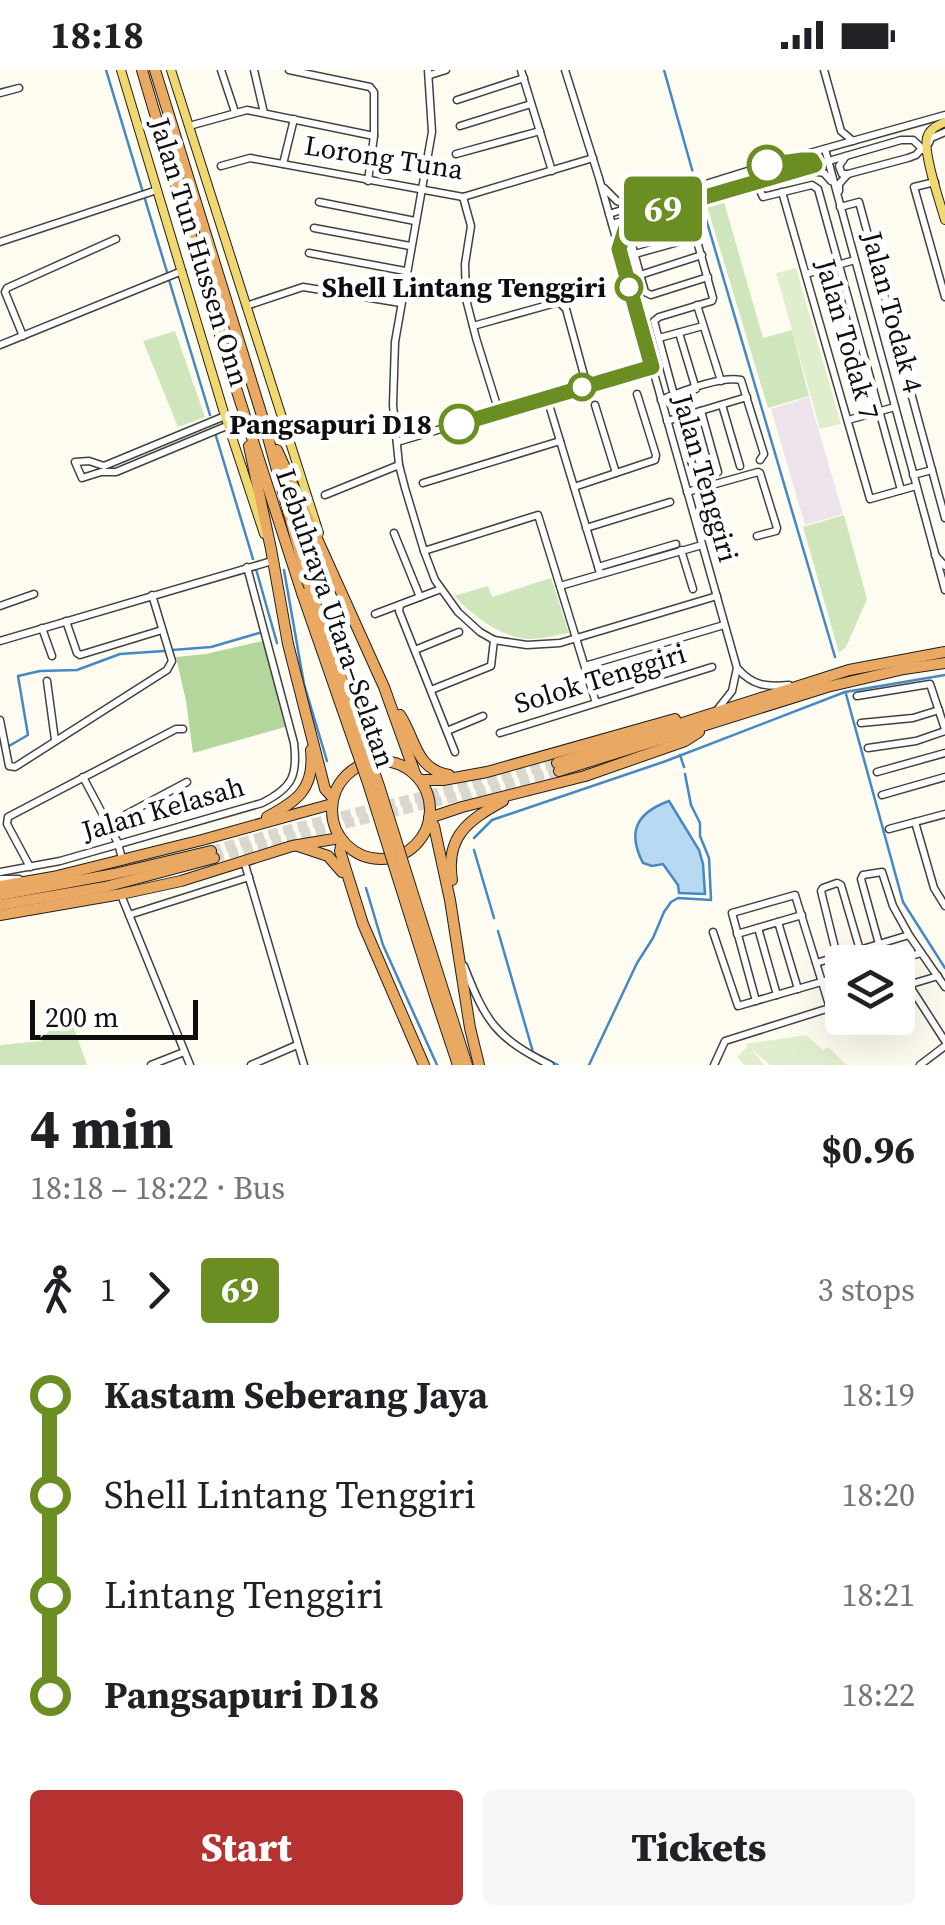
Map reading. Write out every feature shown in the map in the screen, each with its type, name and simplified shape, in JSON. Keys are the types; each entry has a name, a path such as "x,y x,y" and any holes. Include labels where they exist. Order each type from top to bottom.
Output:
{"highway":[{"name":"Lebuhraya Utara–Selatan","path":"142,70 234,382 302,593 440,997 467,1065"},
{"name":"Lebuhraya Utara–Selatan","path":"155,70 263,419 307,580 379,786 458,1065"},
{"path":"234,382 288,644 325,789 332,801 333,822 352,850 378,859 392,858 416,844 424,833 429,800 392,707 263,419"},
{"path":"558,767 708,719 804,683 945,648"},
{"path":"0,879 53,878 253,826 332,801 343,778 368,763 396,763 418,778 443,780 487,772 674,720 708,719 847,682 945,663"},
{"path":"392,707 402,718 427,767 444,775 466,776"},
{"path":"429,819 631,761 685,741 708,719"},
{"path":"253,826 295,801 302,792 310,776 312,736"},
{"path":"450,900 451,859 460,833 474,818 516,793"},
{"path":"429,819 434,826 450,900 479,1065"},
{"path":"0,915 181,881 292,846 341,839"},
{"path":"341,839 340,851 363,924 424,1065"},
{"path":"292,846 328,856 348,881"},
{"path":"0,895 212,854 105,887 0,906"}],"main road":[{"name":"Jalan Tun Hussen Onn","path":"122,70 154,191 273,561"},
{"path":"171,70 328,562"},
{"path":"944,216 925,150 933,128 945,122"}],"street":[{"path":"222,70 235,112"},
{"path":"254,70 264,113"},
{"path":"288,70 370,87 375,98 368,181"},
{"path":"446,70 429,73 432,132 394,342 393,405 400,466 424,552 440,589 468,622 494,640 544,645 716,596"},
{"name":"Jalan Tenggiri","path":"566,70 737,668"},
{"path":"824,70 841,132 839,145"},
{"path":"457,100 523,74 552,171"},
{"path":"0,94 19,88"},
{"path":"460,126 532,104"},
{"path":"189,126 248,110 374,136"},
{"path":"609,214 945,114"},
{"name":"Lorong Tuna","path":"283,164 294,119"},
{"path":"456,154 540,130"},
{"path":"841,132 853,141"},
{"path":"847,156 839,166 842,174 916,155 925,150 931,138 945,132"},
{"path":"612,224 908,139 925,150"},
{"name":"Jalan Todak 4","path":"825,150 945,590"},
{"name":"Lorong Tuna","path":"220,166 250,158 462,198 593,158"},
{"path":"767,165 802,160 812,160 815,165"},
{"path":"801,169 824,173 834,184"},
{"path":"840,207 840,184 848,174"},
{"path":"599,178 610,197 627,208"},
{"path":"935,182 914,187 945,297"},
{"path":"749,184 760,186 763,196 812,185 818,189 902,490 916,486"},
{"path":"0,242 154,191"},
{"name":"Jalan Todak 7","path":"782,192 870,499 902,490"},
{"path":"462,198 471,226 465,284 472,326 499,412"},
{"path":"319,202 415,221"},
{"path":"674,395 654,321 714,298 686,202"},
{"name":"Jalan Todak 4","path":"840,207 859,202 945,518"},
{"path":"627,208 627,216 636,217"},
{"path":"689,215 631,234 640,276 647,295 708,277"},
{"path":"619,249 625,230 636,217"},
{"path":"314,228 410,246"},
{"path":"634,254 696,237"},
{"path":"23,336 4,292 7,288 116,239"},
{"path":"310,253 406,271"},
{"path":"934,256 944,254"},
{"path":"640,276 702,256"},
{"path":"806,274 855,260"},
{"path":"0,345 182,271"},
{"path":"246,306 303,287 400,303"},
{"path":"472,326 562,303 587,386"},
{"path":"698,305 720,381"},
{"path":"872,322 890,317"},
{"path":"659,338 703,326"},
{"path":"679,333 696,388"},
{"path":"397,442 652,367"},
{"path":"661,400 720,381 741,380 764,454 760,460"},
{"path":"574,486 655,460 637,394"},
{"path":"547,398 599,570"},
{"path":"667,422 747,398"},
{"path":"596,405 616,474"},
{"path":"722,405 740,466"},
{"path":"848,420 895,408"},
{"path":"702,411 718,472"},
{"path":"678,418 695,474 701,476"},
{"path":"227,420 116,472 82,478 75,462 104,466 175,435 227,420"},
{"path":"175,435 178,444"},
{"path":"424,482 560,441"},
{"path":"134,453 138,462"},
{"path":"325,494 400,466"},
{"path":"913,475 932,470"},
{"path":"687,492 760,473 777,528 758,536"},
{"path":"586,528 670,502"},
{"path":"424,552 538,516 596,703"},
{"path":"394,532 420,598"},
{"path":"945,542 934,550 945,566"},
{"path":"560,586 599,570 679,547 702,545"},
{"path":"679,547 693,588"},
{"path":"0,640 273,561"},
{"name":"Jalan Kelasah","path":"0,879 30,867 262,803 281,793 291,782 296,762 294,743 247,568"},
{"path":"375,614 440,589"},
{"path":"0,606 34,594"},
{"path":"0,720 12,768 167,670 171,666 170,656 152,595"},
{"path":"400,605 399,611 455,752"},
{"path":"66,621 80,654 162,630"},
{"path":"585,666 724,624"},
{"path":"42,628 52,656"},
{"path":"414,650 459,632"},
{"path":"431,690 491,666 494,640"},
{"name":"Solok Tenggiri","path":"500,733 712,667"},
{"path":"737,668 747,680 760,686 804,683"},
{"path":"708,719 732,691 737,668"},
{"path":"47,682 55,740"},
{"path":"857,696 930,684 945,730 916,741 868,748"},
{"path":"861,723 914,718 940,710"},
{"path":"447,731 483,716"},
{"path":"30,867 7,824 8,817 176,729 183,730"},
{"path":"877,772 945,754"},
{"path":"83,777 118,843 122,860"},
{"path":"882,795 945,777"},
{"path":"108,824 188,782"},
{"path":"889,829 945,814"},
{"path":"915,822 934,888 945,906"},
{"path":"244,861 304,1065"},
{"path":"879,944 861,876 880,872 909,935 945,987"},
{"path":"128,915 249,877"},
{"path":"834,945 821,891 839,883 858,945"},
{"path":"121,894 190,1065"},
{"path":"756,1001 732,914 796,896 825,992"},
{"path":"737,934 802,915"},
{"path":"778,922 798,989"},
{"path":"758,928 777,995"},
{"path":"713,932 738,1006 825,981"},
{"path":"876,945 909,935"},
{"path":"915,955 922,953"},
{"path":"458,956 479,1005 492,1024 517,1046 550,1065"},
{"path":"816,962 825,959"},
{"path":"915,983 938,976"},
{"path":"915,995 945,1044 920,1065"},
{"path":"714,1065 725,1041 825,1010"},
{"path":"251,1065 298,1045"},
{"path":"152,1065 184,1052"}],"shaded area":[{"path":"809,397 843,514 805,525 771,409"}],"green space":[{"path":"724,202 763,338 792,330 809,396 768,408 707,206"},
{"path":"796,268 841,424 820,429 776,273"},
{"path":"175,331 205,417 178,427 143,341"},
{"path":"844,515 867,599 846,647 839,653 803,527"},
{"path":"551,578 569,633 529,639 507,634 479,618 454,596 488,586 492,597"},
{"path":"263,641 285,727 193,753 176,657"},
{"path":"71,1020 87,1065 0,1065 0,1045 41,1041 55,1023"},
{"path":"806,1035 823,1050 828,1047 847,1065 770,1065 752,1049 764,1065 744,1065 737,1057 746,1044"}],"water":[{"path":"669,801 699,850 705,894 679,893 663,864 643,863 638,852 635,833 642,818"}],"waterway":[{"path":"106,70 167,272"},
{"path":"664,70 695,180"},
{"path":"701,202 835,657"},
{"path":"169,280 210,415"},
{"path":"216,436 253,559"},
{"path":"256,569 277,643"},
{"path":"284,570 304,684 327,761"},
{"path":"172,650 211,647 259,633"},
{"path":"9,746 28,735 18,676 77,670 120,654 164,651"},
{"path":"474,838 492,820 666,761 845,692 945,675"},
{"path":"846,694 903,902 945,968"},
{"path":"680,755 684,767"},
{"path":"589,1065 671,902 678,898 711,900 709,858 685,774"},
{"path":"474,850 494,918"},
{"path":"366,888 383,945 437,1065"},
{"path":"498,931 533,1052 558,1065"}],"tunnel":[{"path":"211,851 557,763"},
{"path":"214,858 559,771"}],"bus line":[{"name":"69","path":"459,424 652,367 619,249 621,236 636,217 815,165 812,160 802,160 767,165"}],"place":[{"name":"Shell Lintang Tenggiri","path":"629,287"},
{"name":"Pangsapuri D18","path":"459,424"}]}
